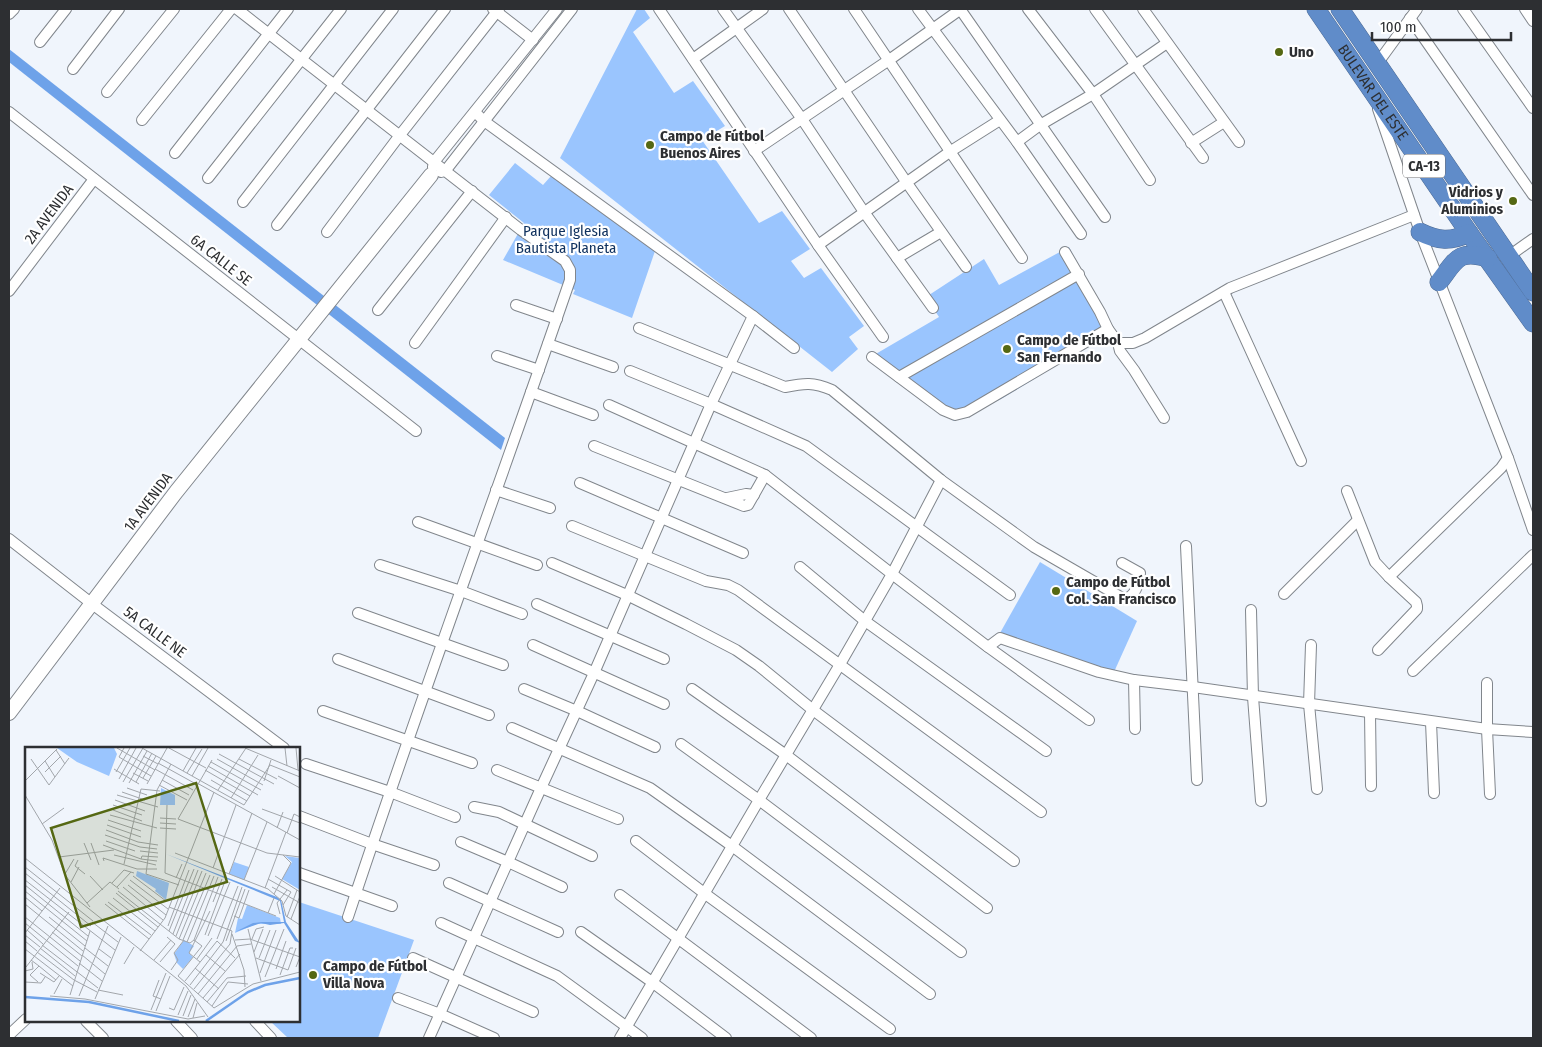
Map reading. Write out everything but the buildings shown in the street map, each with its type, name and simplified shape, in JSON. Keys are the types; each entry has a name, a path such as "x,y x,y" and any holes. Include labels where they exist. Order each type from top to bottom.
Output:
{"highway":[{"name":"BULEVAR DEL ESTE","path":"1316,9 1533,323"},
{"name":"BULEVAR DEL ESTE","path":"1340,9 1533,292"},
{"path":"1439,282 1458,257 1469,233 1481,216"},
{"path":"1420,232 1431,238 1456,240 1469,233"},
{"path":"1458,257 1474,254 1488,258"}],"street":[{"path":"40,42 66,9"},
{"path":"73,70 119,9"},
{"path":"106,92 174,9"},
{"path":"142,120 230,9"},
{"path":"237,9 400,135 433,169 446,170 522,230 566,261 570,280 348,917"},
{"path":"175,152 288,9"},
{"path":"208,178 341,9"},
{"path":"243,202 393,9"},
{"path":"277,225 445,9"},
{"path":"433,169 475,112 557,9"},
{"path":"446,170 572,9"},
{"path":"659,9 818,244 883,336"},
{"path":"723,9 802,118 864,212 933,308"},
{"path":"693,59 763,9"},
{"path":"789,9 966,268"},
{"path":"854,9 1022,258"},
{"path":"918,9 1017,142 1081,234"},
{"path":"754,150 889,60 961,9 1105,217"},
{"path":"1028,9 1093,94 1150,180"},
{"path":"1095,9 1203,158"},
{"path":"1143,9 1238,142"},
{"path":"1378,64 1417,9"},
{"path":"1463,9 1533,108"},
{"path":"1525,9 1533,21"},
{"path":"327,232 496,10 533,40"},
{"path":"1410,18 1533,195"},
{"path":"1017,142 1040,125 1093,94 1167,43"},
{"path":"1370,88 1420,232 1508,458 1533,530"},
{"name":"6A CALLE SE","path":"9,112 416,431"},
{"path":"475,112 484,121 753,316 794,348"},
{"path":"818,244 951,151 1000,120"},
{"path":"1192,142 1224,122"},
{"name":"1A AVENIDA","path":"9,713 208,451 323,310 433,169"},
{"name":"2A AVENIDA","path":"9,291 94,179"},
{"path":"378,310 472,191"},
{"path":"1118,343 1133,342 1145,338 1224,292 1294,262 1414,215"},
{"path":"415,343 506,217"},
{"path":"897,258 941,232"},
{"path":"1508,256 1533,240"},
{"path":"1065,252 1080,274 1108,329 1118,343 1120,351 1164,418"},
{"path":"899,377 1080,274"},
{"path":"1224,292 1301,461"},
{"path":"516,305 557,318"},
{"path":"430,1038 524,824 611,635 728,365 753,316"},
{"path":"639,328 785,387 819,384 832,390 941,480 1034,547 1127,599 1139,584 1140,573 1122,563"},
{"path":"872,357 943,410 955,415 967,412 1108,329"},
{"path":"548,344 613,367"},
{"path":"498,356 538,370"},
{"path":"630,371 806,446 1010,595"},
{"path":"531,392 592,415"},
{"path":"609,404 766,475 892,574 1089,720"},
{"path":"594,446 744,506 748,505 766,475"},
{"path":"1389,577 1501,468 1508,458"},
{"path":"620,1038 865,621 941,480"},
{"path":"580,483 743,552"},
{"path":"496,490 550,508"},
{"path":"1347,491 1374,562 1416,602 1417,606 1417,609 1378,650"},
{"path":"1284,594 1358,520"},
{"path":"418,522 537,564"},
{"path":"572,526 706,581 728,585 738,590 839,666 1041,812"},
{"name":"5A CALLE NE","path":"9,539 283,747"},
{"path":"1186,546 1197,780"},
{"path":"1413,671 1533,555"},
{"path":"552,563 627,595 736,650 1014,861"},
{"path":"380,565 522,614"},
{"path":"800,567 865,621 1046,750"},
{"path":"536,604 664,659"},
{"path":"1251,610 1253,697 1261,801"},
{"path":"358,613 503,665"},
{"path":"988,646 1000,638 1099,672 1134,680 1431,722 1487,729 1533,732"},
{"path":"533,645 664,704"},
{"path":"1311,645 1308,704 1317,789"},
{"path":"338,659 489,715"},
{"path":"1134,680 1135,729"},
{"path":"1487,683 1490,794"},
{"path":"524,689 577,710 655,747"},
{"path":"692,689 786,756 987,908"},
{"path":"323,710 472,763"},
{"path":"1370,713 1371,786"},
{"path":"1431,722 1434,793"},
{"path":"512,728 650,788 732,846 930,994"},
{"path":"681,744 759,800 961,952"},
{"path":"306,764 390,792 455,817"},
{"path":"497,770 618,820"},
{"path":"474,807 499,812 592,856"},
{"path":"300,816 434,865"},
{"path":"636,841 890,1029"},
{"path":"461,842 562,887"},
{"path":"300,873 392,906"},
{"path":"449,883 491,900 558,932"},
{"path":"620,895 811,1038"},
{"path":"441,923 557,976 642,1038"},
{"path":"581,932 652,982 726,1038"},
{"path":"413,958 457,976 533,1012"},
{"path":"398,998 494,1038"},
{"path":"11,1036 25,1020"},
{"path":"87,1022 103,1038"},
{"path":"177,1022 192,1038"},
{"path":"256,1022 271,1038"}],"green space":[{"path":"637,9 644,9 650,18 633,32 674,93 693,81 725,126 702,140 759,223 782,211 810,249 791,261 804,278 821,268 864,326 849,337 858,349 832,372 560,158"},
{"name":"Parque Iglesia Bautista Planeta","path":"515,163 543,185 551,176 655,251 632,318 573,294 575,290 503,260 524,223 489,195"},
{"path":"1069,247 1113,331 1001,399 954,421 874,355 939,317 926,297 984,259 999,285"},
{"name":"Campo de Fútbol Col. San Francisco","path":"1040,562 1137,621 1114,672 1000,633"},
{"path":"300,902 414,940 378,1038 288,1038 271,1022 300,1022"}],"shaded area":[{"path":"9,49 505,438 501,450 9,62"}],"place":[{"name":"Uno","path":"1279,52"},
{"name":"Campo de Fútbol Buenos Aires","path":"650,145"},
{"name":"Vidrios y Aluminios","path":"1513,201"},
{"name":"Campo de Fútbol San Fernando","path":"1007,349"},
{"name":"Campo de Fútbol Col. San Francisco","path":"1056,591"},
{"name":"Campo de Fútbol Villa Nova","path":"313,975"}]}
